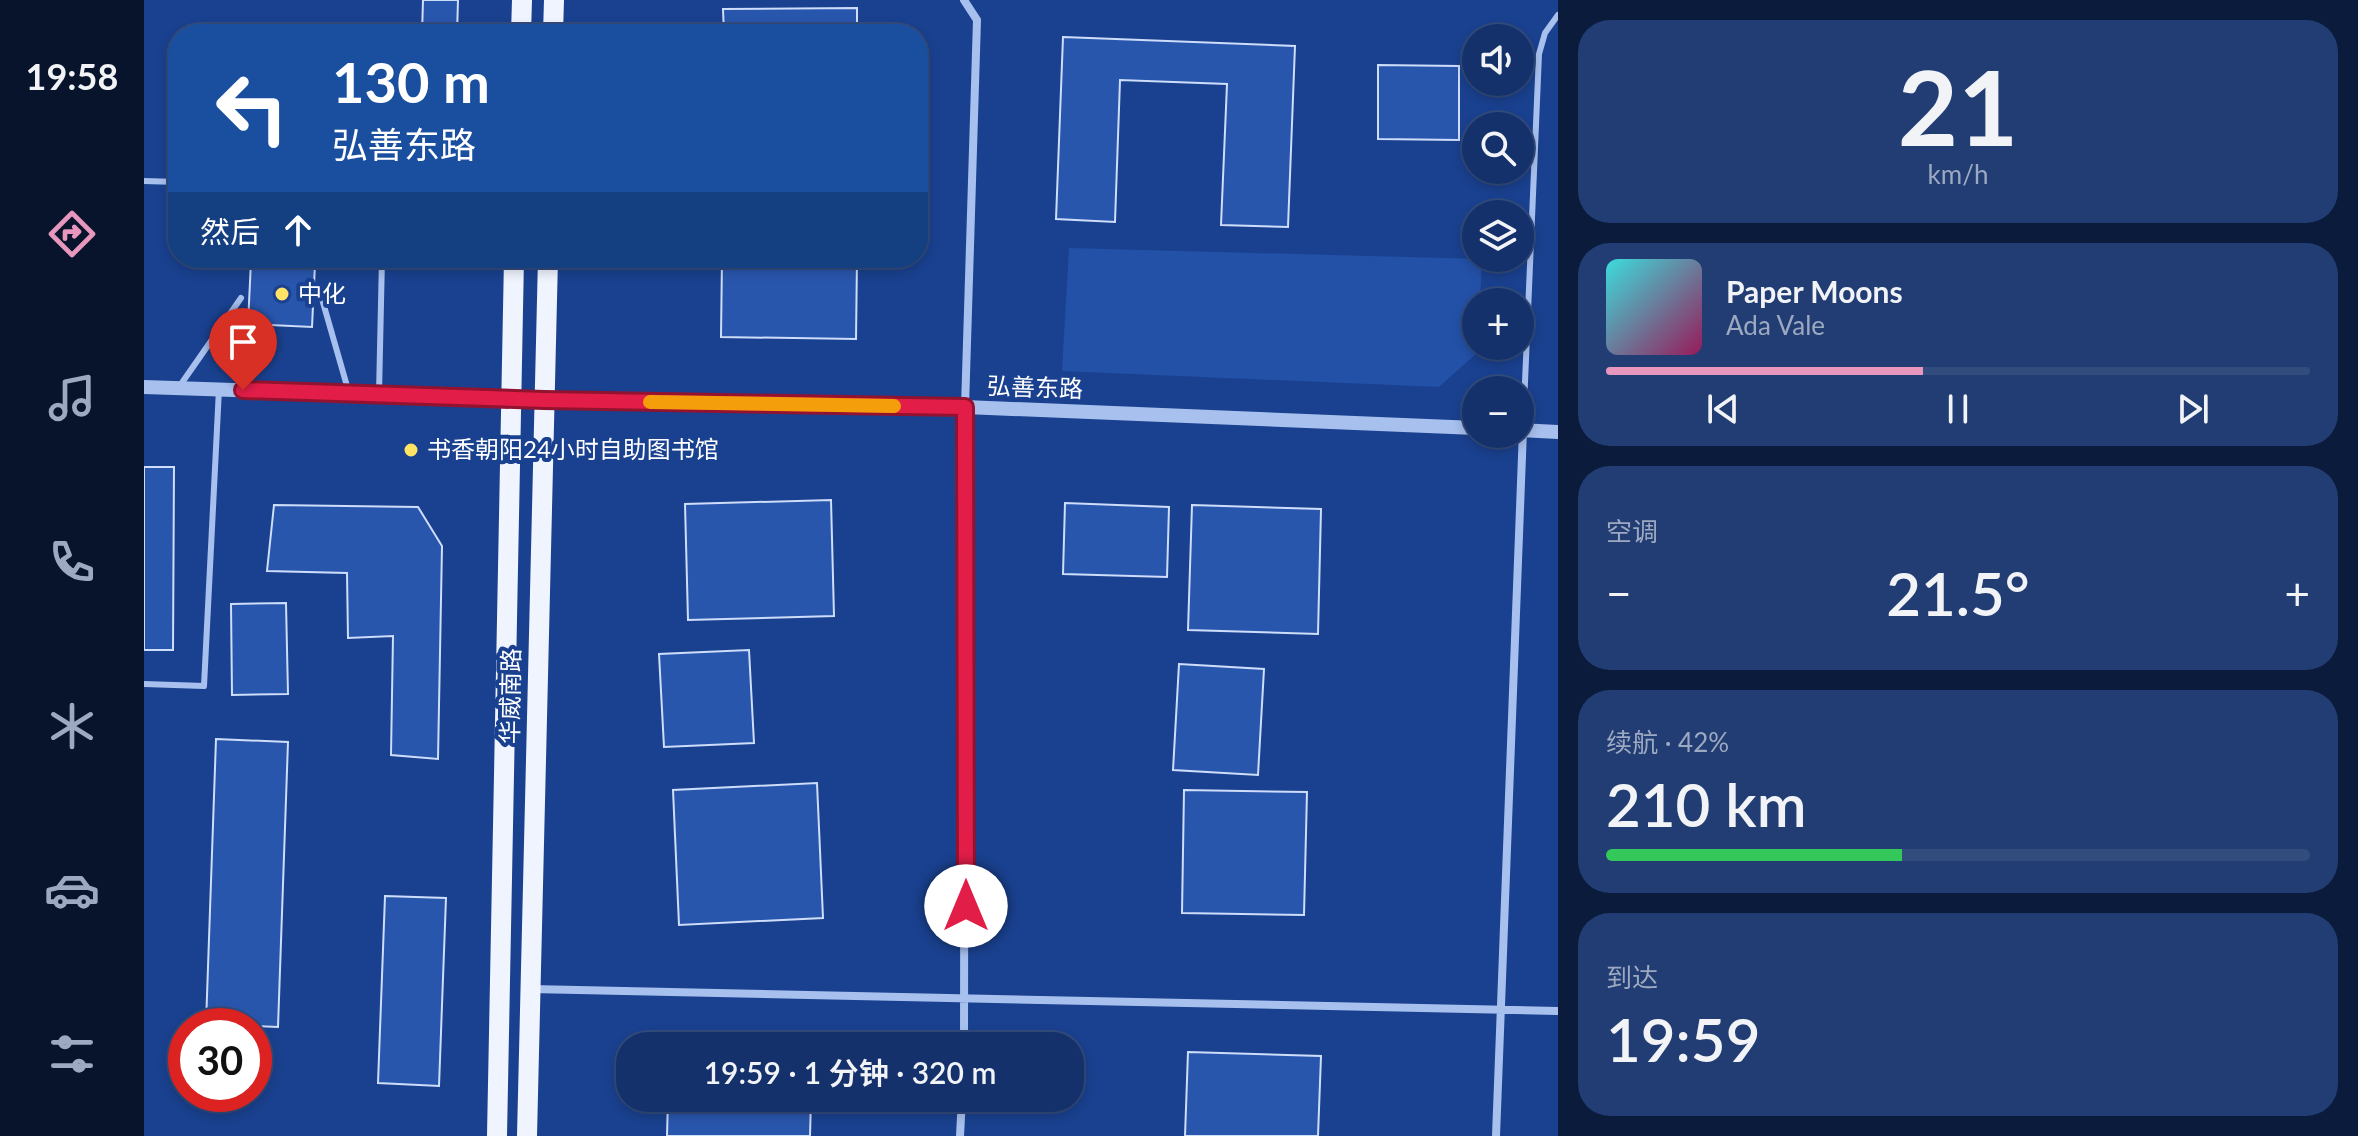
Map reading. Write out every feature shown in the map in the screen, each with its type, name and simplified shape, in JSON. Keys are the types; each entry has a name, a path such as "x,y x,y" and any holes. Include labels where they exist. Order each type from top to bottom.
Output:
{"main road":[{"path":"521,24 522,0"},
{"path":"553,24 554,0"},
{"name":"华威南路","path":"497,1136 514,268"},
{"name":"华威南路","path":"527,1136 548,268"}],"street":[{"path":"964,0 977,20 965,407 965,1032"},
{"name":"弘善东路","path":"144,387 544,400 965,407 1462,427"},
{"path":"1534,431 1558,432"},
{"path":"1496,1136 1521,448"},
{"path":"530,989 1558,1011"},
{"path":"960,1136 961,1112"}],"lane":[{"path":"1524,376 1539,54 1545,33 1558,15"},
{"path":"144,181 168,182"},
{"path":"379,394 382,268"},
{"path":"179,388 241,298"},
{"path":"322,299 349,393"},
{"path":"144,684 204,686 219,389"}],"shaded area":[{"path":"1069,248 1462,258 1462,272 1481,272 1481,288 1462,288 1462,360 1469,360 1439,387 1062,371"}],"building":[{"path":"423,0 458,0 457,24 422,24"},
{"path":"857,8 857,24 724,24 723,9"},
{"path":"1063,37 1295,46 1288,227 1221,225 1227,84 1120,80 1115,222 1056,219"},
{"path":"1378,65 1459,66 1459,140 1378,139"},
{"name":"中化","path":"251,268 315,268 312,327 248,324"},
{"path":"722,268 857,268 856,339 721,337"},
{"path":"144,467 174,467 173,650 144,650"},
{"path":"831,500 834,616 688,620 685,504"},
{"path":"1065,503 1169,507 1167,577 1063,574"},
{"path":"274,505 418,507 442,546 438,759 391,755 393,636 348,638 347,573 267,571"},
{"path":"1192,505 1321,509 1318,634 1188,630"},
{"path":"286,603 288,694 232,695 231,604"},
{"path":"749,650 754,743 664,747 659,654"},
{"path":"1179,664 1264,669 1258,775 1173,770"},
{"path":"216,739 288,742 278,1027 272,1027 272,1008 207,1008"},
{"path":"817,783 823,918 679,925 673,790"},
{"path":"1184,790 1307,792 1304,915 1182,913"},
{"path":"385,896 446,898 439,1086 378,1083"},
{"path":"1188,1052 1321,1056 1318,1136 1185,1136"},
{"path":"668,1112 811,1112 810,1136 667,1136"}],"slow traffic":[{"path":"650,402 894,406"}],"place":[{"name":"中化","path":"282,294"},
{"name":"书香朝阳24小时自助图书馆","path":"411,450"}],"route":[{"path":"243,390 544,400 965,407 966,906"}]}
